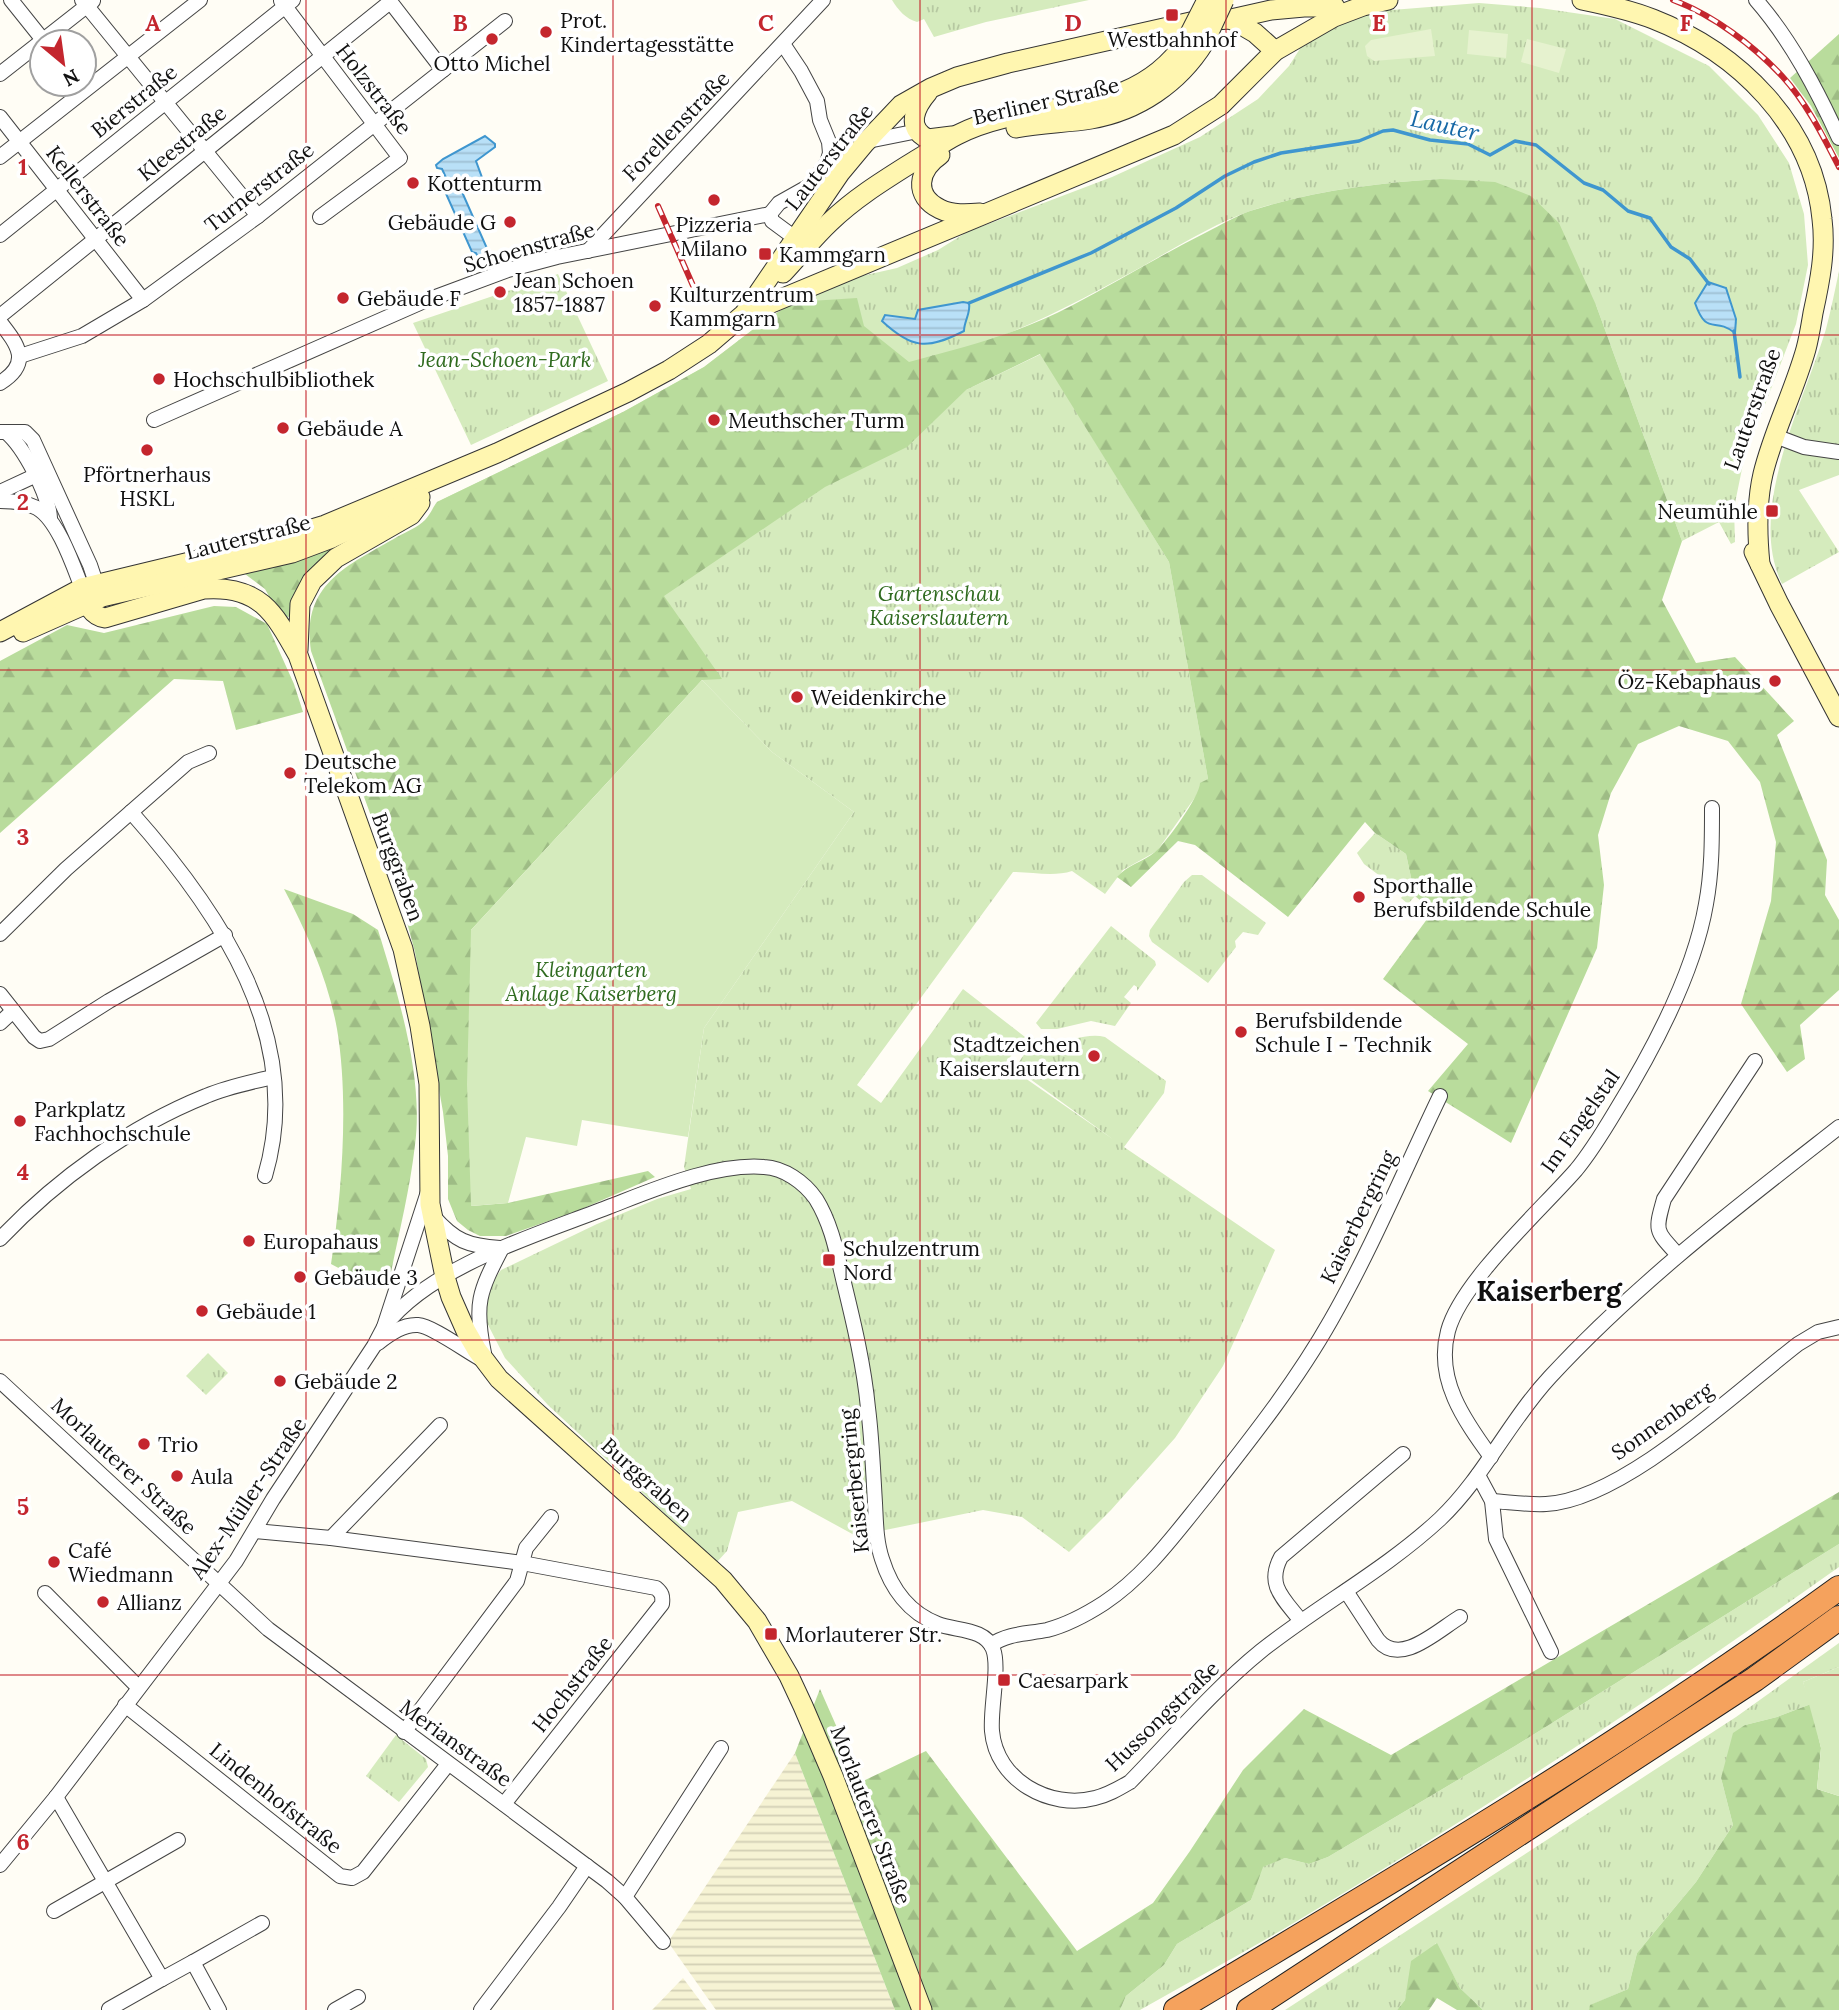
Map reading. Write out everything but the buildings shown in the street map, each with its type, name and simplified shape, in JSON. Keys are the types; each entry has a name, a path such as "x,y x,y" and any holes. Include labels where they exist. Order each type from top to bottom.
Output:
{"highway":[{"path":"1176,2010 1469,1834 1661,1711 1839,1587"},
{"path":"1249,2010 1755,1679 1839,1618"}],"main road":[{"name":"Berliner Straße","path":"744,314 835,217 870,189 914,162 951,143 1014,128 1089,119 1124,110 1150,97 1176,78 1191,62 1207,0"},
{"name":"Berliner Straße","path":"1195,42 1223,0"},
{"name":"Lauterstraße","path":"1582,0 1637,13 1695,38 1742,72 1785,120 1810,168 1822,217 1823,260 1806,348 1762,476 1758,505 1760,564"},
{"name":"Lauterstraße","path":"0,632 92,593 288,538 325,525 497,453 628,392 668,370 709,344 744,314 840,173 901,106 931,88 957,77 1008,63 1195,21 1237,18 1304,6 1335,7 1382,1"},
{"name":"Lauterstraße","path":"1277,47 1334,18 1382,1"},
{"name":"Lauterstraße","path":"744,314 1186,129 1221,105 1306,20 1335,7"},
{"path":"1237,18 1265,22 1272,29 1277,47"},
{"path":"931,88 916,108 914,118 918,131 922,136 951,143"},
{"path":"951,143 923,172 921,181 926,197 935,206 949,212 985,213"},
{"name":"Lauterstraße","path":"1813,312 1759,448 1749,485 1747,517 1751,545 1839,717"},
{"path":"1759,448 1775,436"},
{"name":"Lauterstraße","path":"0,643 92,593 292,553 332,538 425,494 497,453"},
{"path":"298,655 300,604 312,581 336,558 411,515 418,509 425,494"},
{"name":"Burggraben","path":"92,593 109,609 134,610 204,589 219,588 253,597 268,608 298,655 403,949 421,1026 429,1084 432,1215 445,1277 466,1331 499,1379 723,1580 770,1641"},
{"name":"Morlauterer Straße","path":"770,1641 789,1676 833,1776 922,2010"}],"street":[{"path":"10,0 33,28"},
{"path":"0,157 200,0"},
{"name":"Forellenstraße","path":"588,251 823,0"},
{"path":"1755,0 1785,39 1812,84 1839,138"},
{"path":"389,1 443,70"},
{"name":"Kleestraße","path":"0,316 389,1"},
{"path":"57,28 87,2 258,216"},
{"name":"Holzstraße","path":"286,2 322,57 400,158 320,217"},
{"name":"Bierstraße","path":"0,235 286,2"},
{"name":"Turnerstraße","path":"20,356 82,336 143,300 258,216 505,21"},
{"path":"783,44 817,101 830,153 827,163 811,185 779,202 770,214 772,221 795,239"},
{"path":"0,75 28,52"},
{"name":"Kellerstraße","path":"0,117 143,300"},
{"path":"865,143 890,135 918,131"},
{"name":"Schoenstraße","path":"154,420 422,302 508,270 770,214"},
{"path":"0,322 14,339 20,356 18,366 9,378 0,383"},
{"path":"3,432 25,432 33,440 50,508 50,518"},
{"path":"1775,436 1804,447 1839,452"},
{"path":"0,492 41,473"},
{"path":"41,473 92,593"},
{"path":"0,501 36,507 50,518 92,593"},
{"path":"0,934 66,869 188,762 209,753"},
{"name":"Im Engelstal","path":"1491,1457 1457,1404 1446,1377 1448,1331 1458,1308 1476,1280 1578,1167 1634,1081 1681,985 1696,943 1706,906 1711,866 1712,808"},
{"path":"131,812 191,884 243,968 267,1039 273,1077 277,1118 274,1146 265,1176"},
{"path":"0,994 34,1037 40,1041 49,1039 109,1000 225,935"},
{"path":"0,1023 13,1011"},
{"path":"1677,1255 1658,1230 1664,1199 1755,1061"},
{"path":"0,1238 32,1206 62,1182 159,1118 207,1095 273,1077"},
{"name":"Kaiserbergring","path":"445,1277 502,1248 656,1189 713,1172 741,1167 765,1167 786,1172 814,1197 832,1232 852,1315 868,1407 878,1545 890,1581 909,1606 923,1616 937,1624 977,1633 991,1644 1014,1635 1049,1629 1105,1603 1129,1585 1178,1531 1240,1453 1307,1360 1332,1319 1440,1096"},
{"name":"Hussongstraße","path":"991,1644 996,1660 991,1702 992,1734 999,1757 1012,1776 1027,1789 1068,1801 1093,1799 1130,1782 1215,1692 1301,1620 1399,1554 1454,1504 1549,1378 1613,1313 1677,1255 1839,1127"},
{"name":"Alex-Müller-Straße","path":"0,1865 56,1797 218,1583 255,1531 273,1499 374,1346 384,1327 431,1186"},
{"path":"432,1215 445,1230 461,1241 476,1246 502,1248 480,1293 479,1328 485,1361"},
{"name":"Alex-Müller-Straße","path":"384,1327 405,1303 445,1277"},
{"name":"Burggraben","path":"374,1346 401,1328 418,1325 436,1332 485,1361"},
{"name":"Sonnenberg","path":"1492,1501 1547,1504 1581,1497 1656,1455 1798,1344 1818,1332 1839,1327"},
{"name":"Morlauterer Straße","path":"0,1381 218,1583"},
{"path":"331,1538 440,1425"},
{"path":"1301,1620 1278,1592 1274,1581 1275,1568 1281,1557 1403,1454"},
{"path":"1478,1475 1492,1501 1496,1539 1551,1652"},
{"path":"404,1732 517,1581 526,1548 551,1517"},
{"path":"255,1531 522,1563"},
{"name":"Hochstraße","path":"504,1804 662,1604 663,1597 656,1588 522,1563"},
{"name":"Merianstraße","path":"218,1583 268,1629 587,1866 625,1897 663,1942"},
{"path":"1346,1591 1378,1640 1384,1647 1394,1651 1406,1650 1460,1617"},
{"path":"45,1593 138,1688"},
{"name":"Lindenhofstraße","path":"125,1705 340,1876 352,1878 363,1872 448,1764"},
{"path":"625,1897 721,1748"},
{"path":"56,1797 162,1979"},
{"path":"54,1911 178,1840"},
{"path":"481,2010 587,1866"},
{"path":"109,2010 262,1923"},
{"path":"193,1962 219,2010"},
{"path":"335,2010 358,1997"}],"shaded area":[{"path":"795,1753 895,2010 716,2010 668,1942"},
{"path":"683,1978 707,2010 652,2010"}],"green space":[{"path":"892,0 1089,0 986,22 934,37 924,19 917,22 909,19"},
{"name":"Gartenschau Kaiserslautern","path":"1479,3 1540,8 1615,19 1709,66 1758,115 1789,163 1804,214 1808,265 1796,324 1744,459 1734,508 1735,542 1731,544 1719,522 1682,541 1596,305 1440,179 1344,189 1296,198 1250,211 1210,229 1069,306 991,340 966,390 1041,354 1169,562 1208,779 1157,851 1123,870 1105,894 1072,871 1050,874 1013,872 857,1085 881,1103 963,989 1025,1037 1005,1064 1114,1140 1015,1068 1035,1038 1052,1042 1087,1036 1105,1037 1166,1081 1164,1093 1124,1147 1275,1250 1223,1366 1175,1438 1111,1510 1069,1552 1022,1517 983,1510 856,1536 792,1501 738,1512 727,1551 717,1562 548,1405 505,1358 484,1317 485,1293 501,1270 597,1224 657,1199 691,1189 684,1167 704,1028 854,812 772,752 702,680 437,502 623,412 704,367 768,318 795,302 857,277 897,268 938,250 967,232 1112,177 1200,137 1258,99 1289,66 1301,47 1333,24 1383,9"},
{"path":"1431,29 1435,56 1374,61 1367,56 1365,46 1371,40"},
{"path":"1469,30 1508,34 1506,58 1467,54"},
{"path":"1839,34 1839,158 1811,106 1790,78"},
{"path":"1527,39 1566,49 1559,73 1521,62"},
{"path":"1440,179 1495,182 1531,196 1559,223 1596,305 1682,541 1662,600 1696,663 1735,657 1794,721 1777,735 1827,860 1825,895 1839,920 1839,990 1800,1025 1805,1059 1787,1072 1741,1004 1771,901 1776,842 1760,782 1728,741 1679,726 1638,744 1611,793 1598,835 1604,885 1597,948 1511,1143 1428,1091 1468,1044 1383,979 1433,911 1415,896 1406,854 1375,833 1365,822 1288,917 1195,845 1178,841 1131,887 1117,877 1160,847 1189,808 1200,783 1208,779 1169,562 1040,354 966,390 907,447 825,487 664,596 722,679 702,680 471,930 471,1206 508,1203 648,1171 655,1177 577,1211 506,1236 480,1236 457,1221 448,1199 448,1156 443,1112 415,952 399,893 311,651 313,609 332,580 345,568 422,523 437,502 623,412 704,367 768,318 795,302 857,298 864,326 909,362 992,338 1052,316 1250,211 1344,189"},
{"path":"1839,271 1839,475 1799,490 1839,552 1782,584 1773,555 1771,523 1774,490 1782,456 1826,329"},
{"name":"Jean-Schoen-Park","path":"558,274 608,381 471,445 413,323"},
{"path":"358,538 290,617 280,616 265,589 245,574 304,559"},
{"path":"214,606 236,607 267,624 294,684 303,712 236,730 223,681 174,679 0,833 0,661 67,625 104,633"},
{"name":"Kleingarten Anlage Kaiserberg","path":"702,680 772,752 854,812 704,1028 688,1137 582,1120 577,1146 526,1137 508,1203 471,1206 467,1084 471,930"},
{"path":"1375,833 1406,854 1415,896 1408,904 1401,898 1404,894 1364,864 1357,853"},
{"path":"1192,875 1202,875 1266,923 1258,935 1243,932 1235,941 1236,947 1208,983 1152,942 1149,936 1150,930 1184,882"},
{"path":"284,889 353,914 378,930 393,981 413,1064 417,1119 410,1178 390,1277 348,1273 331,1264 343,1146 341,1056 333,1010 322,974 309,939"},
{"path":"1111,926 1155,961 1156,965 1137,991 1134,985 1124,997 1131,1003 1115,1026 1091,1021 1057,1029 1041,1029 1036,1023"},
{"path":"208,1353 228,1373 206,1395 186,1376"},
{"path":"1839,1492 1839,1544 1515,1746 1328,1857 1309,1864 1285,1858 1263,1867 1251,1900 1177,1944 1164,1965 1126,1996 1120,2010 895,2010 795,1753 820,1689 861,1782 926,1751 1077,1951 1153,1903 1243,1770 1304,1709 1391,1755"},
{"path":"1839,1544 1839,1567 1572,1750 1435,1837 1277,1932 1140,2010 1120,2010 1126,1996 1164,1965 1177,1944 1251,1900 1262,1867 1285,1858 1309,1864 1328,1857 1515,1746"},
{"path":"1839,1643 1839,1667 1803,1682 1811,1704 1745,1725 1721,1778 1733,1825 1696,1882 1637,1953 1628,1989 1591,2005 1589,2010 1483,2010 1460,1988 1436,1943 1397,2010 1285,2010 1736,1717"},
{"path":"1839,1667 1839,1796 1817,1789 1821,1748 1803,1682"},
{"path":"1811,1704 1821,1748 1817,1789 1839,1796 1839,2010 1589,2010 1590,2005 1628,1989 1637,1953 1696,1882 1733,1825 1721,1778 1733,1733 1745,1725"},
{"path":"396,1735 426,1759 428,1767 399,1802 366,1776"},
{"path":"1437,1943 1460,1988 1483,2010 1457,2010 1437,1998 1429,2010 1397,2010 1405,2000 1411,1961"}],"water":[{"path":"485,136 495,147 476,161 484,183 462,192 493,262 483,267 476,253 472,252 443,187 449,184 442,169 436,165"},
{"path":"1708,282 1726,288 1736,319 1735,333 1728,328 1707,323 1699,313 1695,303"},
{"path":"969,303 964,331 930,344 920,344 902,337 882,321 885,315 915,319 918,310"}],"waterway":[{"name":"Lauter","path":"969,303 1091,253 1176,208 1225,176 1254,162 1281,153 1359,141 1383,131 1393,130 1430,140 1468,144 1490,155 1515,141 1536,145 1584,183 1603,190 1628,211 1650,218 1671,247 1690,259 1709,284"},
{"name":"Lauter","path":"1734,331 1740,377"}],"railway":[{"path":"1673,0 1717,22 1771,64 1806,108 1839,167"},
{"path":"658,206 698,297"}],"place":[{"name":"Westbahnhof","path":"1172,15"},
{"name":"Prot. Kindertagesstätte","path":"546,32"},
{"name":"Otto Michel","path":"492,39"},
{"name":"Kottenturm","path":"413,183"},
{"name":"Pizzeria Milano","path":"714,200"},
{"name":"Gebäude G","path":"510,222"},
{"name":"Kammgarn","path":"765,254"},
{"name":"Jean Schoen 1857-1887","path":"500,292"},
{"name":"Gebäude F","path":"343,298"},
{"name":"Kulturzentrum Kammgarn","path":"655,306"},
{"name":"Hochschulbibliothek","path":"159,379"},
{"name":"Meuthscher Turm","path":"714,420"},
{"name":"Gebäude A","path":"283,428"},
{"name":"Pförtnerhaus HSKL","path":"147,450"},
{"name":"Neumühle","path":"1772,511"},
{"name":"Öz-Kebaphaus","path":"1775,681"},
{"name":"Weidenkirche","path":"797,697"},
{"name":"Deutsche Telekom AG","path":"290,773"},
{"name":"Sporthalle Berufsbildende Schule","path":"1359,897"},
{"name":"Berufsbildende Schule I - Technik","path":"1241,1032"},
{"name":"Stadtzeichen Kaiserslautern","path":"1094,1056"},
{"name":"Parkplatz Fachhochschule","path":"20,1121"},
{"name":"Europahaus","path":"249,1241"},
{"name":"Schulzentrum Nord","path":"829,1260"},
{"name":"Gebäude 3","path":"300,1277"},
{"name":"Gebäude 1","path":"202,1311"},
{"name":"Gebäude 2","path":"280,1381"},
{"name":"Trio","path":"144,1444"},
{"name":"Aula","path":"177,1476"},
{"name":"Café Wiedmann","path":"54,1562"},
{"name":"Allianz","path":"103,1602"},
{"name":"Morlauterer Str.","path":"771,1634"},
{"name":"Caesarpark","path":"1004,1680"}],"district":[{"name":"Kaiserberg","path":"1549,1291"}]}
